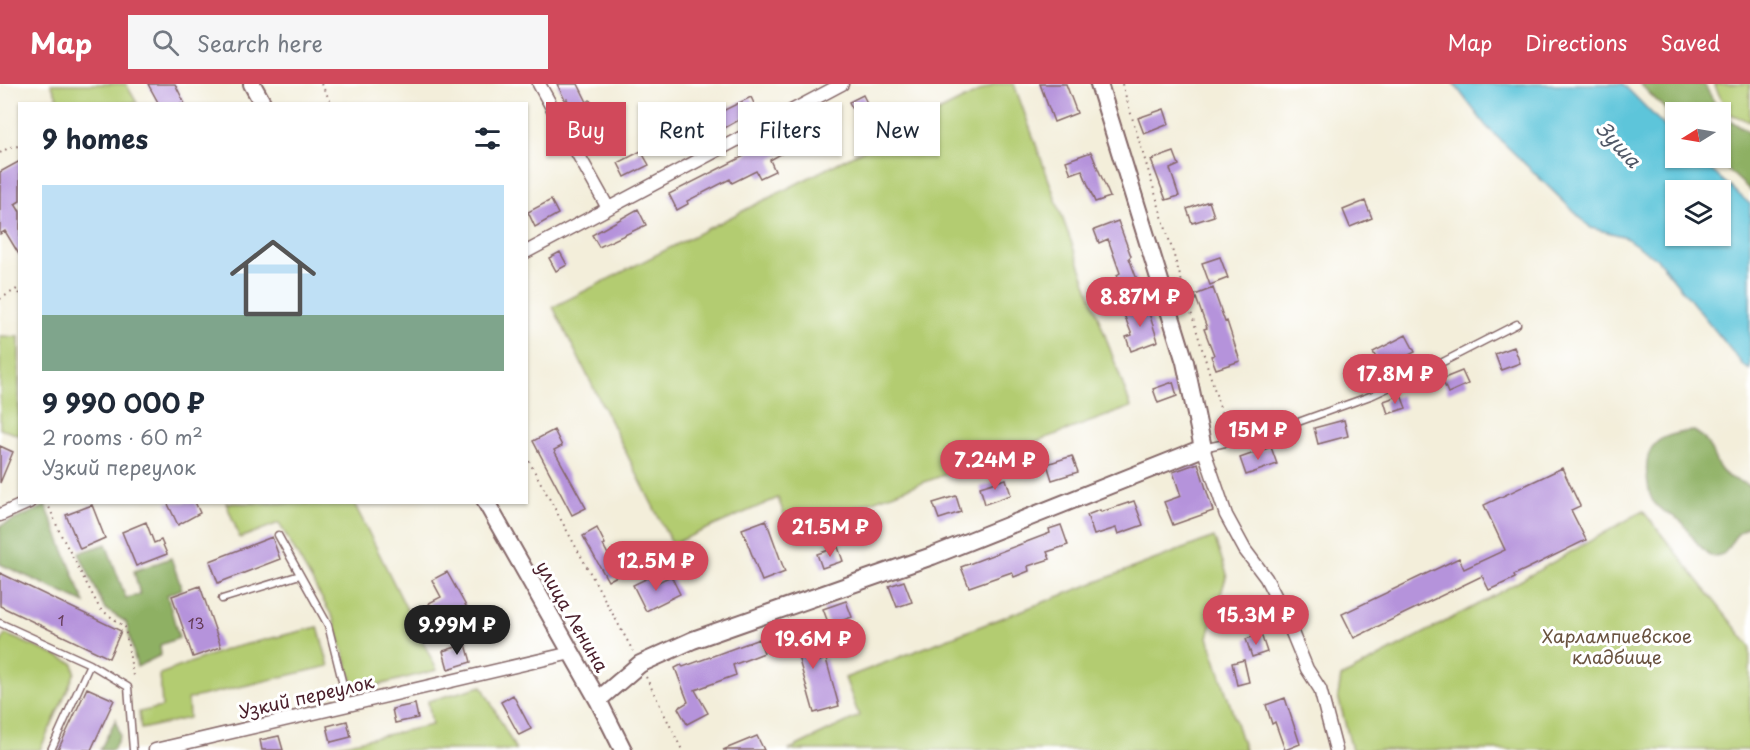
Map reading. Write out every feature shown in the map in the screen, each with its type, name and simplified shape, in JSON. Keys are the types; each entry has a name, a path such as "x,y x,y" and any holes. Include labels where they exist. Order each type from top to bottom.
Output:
{"main road":[{"path":"252,84 262,102"},
{"path":"598,700 640,664 693,640 932,556 1203,448 1185,362 1099,84"},
{"name":"улица Ленина","path":"487,504 598,700 623,750"}],"street":[{"path":"539,84 608,208"},
{"path":"528,251 842,84"},
{"path":"1203,448 1226,515 1245,550 1266,578 1284,613 1306,669 1320,689 1336,750"},
{"path":"0,515 24,504"},
{"name":"Узкий переулок","path":"155,750 571,653"}],"lane":[{"path":"1203,448 1265,434 1373,395 1517,324"},
{"path":"278,536 328,625 348,705"},
{"path":"222,599 300,574"},
{"path":"0,623 90,664 128,687 133,750"},
{"path":"51,750 90,664"}],"path":[{"path":"321,84 331,102"},
{"path":"1122,84 1231,442"},
{"path":"0,153 10,147 18,146"},
{"path":"0,298 18,289"},
{"path":"528,460 640,664 682,750"},
{"path":"48,504 100,609 124,627 133,676 128,687"}],"green space":[{"path":"51,84 126,84 136,102 60,102"},
{"path":"994,84 1014,84 1131,407 790,531 778,498 672,544 553,307 854,155 940,156 940,111"},
{"path":"1640,84 1704,84 1714,102 1665,102 1665,109"},
{"path":"1714,84 1750,84 1750,122 1731,114 1731,102 1723,102"},
{"path":"1731,121 1750,134 1750,190 1726,168 1731,168"},
{"path":"0,336 18,337 18,435 0,429"},
{"path":"1694,431 1708,444 1724,473 1750,487 1750,525 1737,535 1721,555 1710,556 1695,541 1683,523 1656,505 1649,492 1647,460 1655,444 1671,435"},
{"path":"226,504 354,504 437,670 355,691 333,618 279,523 240,538"},
{"path":"46,506 85,603 0,564 0,526"},
{"name":"Харлампиевское кладбище","path":"1643,511 1750,646 1750,750 1352,750 1338,696 1341,677 1488,599"},
{"path":"1214,537 1227,574 1208,637 1245,750 788,750 859,716 845,678"},
{"path":"106,544 126,598 140,595 134,571 171,558 182,589 167,595 179,638 160,645 161,655 137,667 126,622 105,609 79,553"},
{"path":"318,627 329,666 188,699 189,718 141,729 139,712 162,707 160,674 227,649"},
{"path":"5,634 73,663 75,672 40,750 0,750 0,645"},
{"path":"482,686 516,750 316,750 432,725 428,701"},
{"path":"116,719 120,736 113,750 100,750"}],"water":[{"name":"Зуша","path":"1454,84 1623,84 1665,127 1665,168 1709,168 1722,180 1665,180 1665,246 1731,246 1731,188 1750,204 1750,370 1744,366 1658,260 1623,236 1591,228 1486,126"}],"building":[{"path":"148,84 175,84 184,102 158,102"},
{"path":"557,84 578,84 587,102 568,102 567,99 565,100"},
{"path":"1040,84 1066,84 1077,113 1054,122"},
{"path":"863,95 866,102 854,102 854,111 849,102"},
{"path":"751,97 753,102 741,102"},
{"path":"738,103 738,121 726,127 726,109"},
{"path":"1164,109 1169,124 1144,134 1138,118"},
{"path":"1091,152 1110,197 1095,202 1082,170 1071,174 1066,161"},
{"path":"1174,152 1179,165 1170,169 1179,196 1166,200 1151,160"},
{"path":"638,153 638,156 644,156 649,165 625,177 618,163"},
{"path":"744,156 777,156 770,160 775,171 760,178 756,171 732,183 730,179 687,201 688,204 677,210 669,194"},
{"path":"18,162 18,202 15,204 18,209 18,253 5,231 0,234 0,172"},
{"path":"551,200 558,214 535,227 528,212"},
{"path":"1209,201 1214,216 1192,223 1187,209"},
{"path":"1365,201 1372,218 1350,227 1343,210"},
{"path":"638,209 646,225 599,247 592,235"},
{"path":"1118,221 1138,282 1123,289 1108,239 1099,243 1094,230"},
{"path":"560,252 567,265 556,271 549,258"},
{"path":"1220,257 1228,278 1210,285 1202,263"},
{"path":"1213,288 1240,361 1216,369 1211,356 1214,355 1204,329 1207,328 1195,295"},
{"path":"1146,304 1158,341 1131,351 1126,337 1132,335 1123,312"},
{"path":"1406,335 1415,352 1382,369 1373,352"},
{"path":"1514,347 1520,363 1501,370 1495,354"},
{"path":"1462,371 1468,384 1448,393 1442,379"},
{"path":"1173,382 1177,396 1158,403 1153,389"},
{"path":"1401,395 1406,408 1388,414 1384,401"},
{"path":"1344,420 1348,436 1318,444 1314,428"},
{"path":"554,430 562,446 554,450 586,508 572,515 533,441"},
{"path":"0,446 13,452 0,483"},
{"path":"1271,447 1277,464 1246,475 1240,458"},
{"path":"1072,456 1078,472 1052,480 1047,464"},
{"path":"1198,463 1213,511 1173,525 1164,502 1181,496 1173,472"},
{"path":"1562,468 1580,506 1571,510 1586,540 1514,575 1515,578 1489,590 1482,576 1354,638 1342,614 1459,558 1464,569 1505,550 1484,505"},
{"path":"1006,479 1011,495 985,504 980,487"},
{"path":"956,496 961,512 939,519 933,503"},
{"path":"1134,501 1143,525 1118,534 1116,528 1094,535 1087,515"},
{"path":"168,504 196,504 200,513 178,525"},
{"path":"92,505 105,538 80,549 66,515"},
{"path":"766,520 785,572 762,581 742,529"},
{"path":"146,522 154,543 161,540 167,554 136,566 122,532"},
{"path":"1061,525 1068,545 1047,552 1050,559 1028,566 1029,571 1014,577 1012,572 969,587 961,567 1050,533 1049,529"},
{"path":"597,528 619,575 608,581 583,536"},
{"path":"272,537 280,559 218,583 210,561"},
{"path":"838,547 843,561 822,568 817,554"},
{"path":"447,572 467,608 440,623 429,603 441,597 432,580"},
{"path":"0,573 121,631 109,658 0,606"},
{"path":"671,576 680,594 646,611 633,585 650,577 654,584"},
{"path":"904,581 912,602 897,607 889,586"},
{"path":"200,586 221,647 193,657 172,596"},
{"path":"846,601 852,617 829,625 823,609"},
{"path":"806,624 819,661 826,659 839,706 814,713 797,653 793,654 785,631"},
{"path":"1261,634 1267,652 1252,657 1246,639"},
{"path":"759,639 764,653 733,665 736,675 695,690 708,713 687,724 678,708 688,702 675,668"},
{"path":"466,644 471,662 448,669 443,651"},
{"path":"1244,660 1249,682 1237,685 1232,663"},
{"path":"87,688 114,700 91,750 58,750"},
{"path":"513,695 531,729 519,735 501,702"},
{"path":"1285,698 1300,744 1285,750 1275,722 1272,724 1266,705"},
{"path":"415,704 418,718 395,723 392,709"},
{"path":"347,721 351,737 331,742 327,726"},
{"path":"279,736 283,750 262,750 260,740"},
{"path":"757,736 764,750 723,750"}]}
